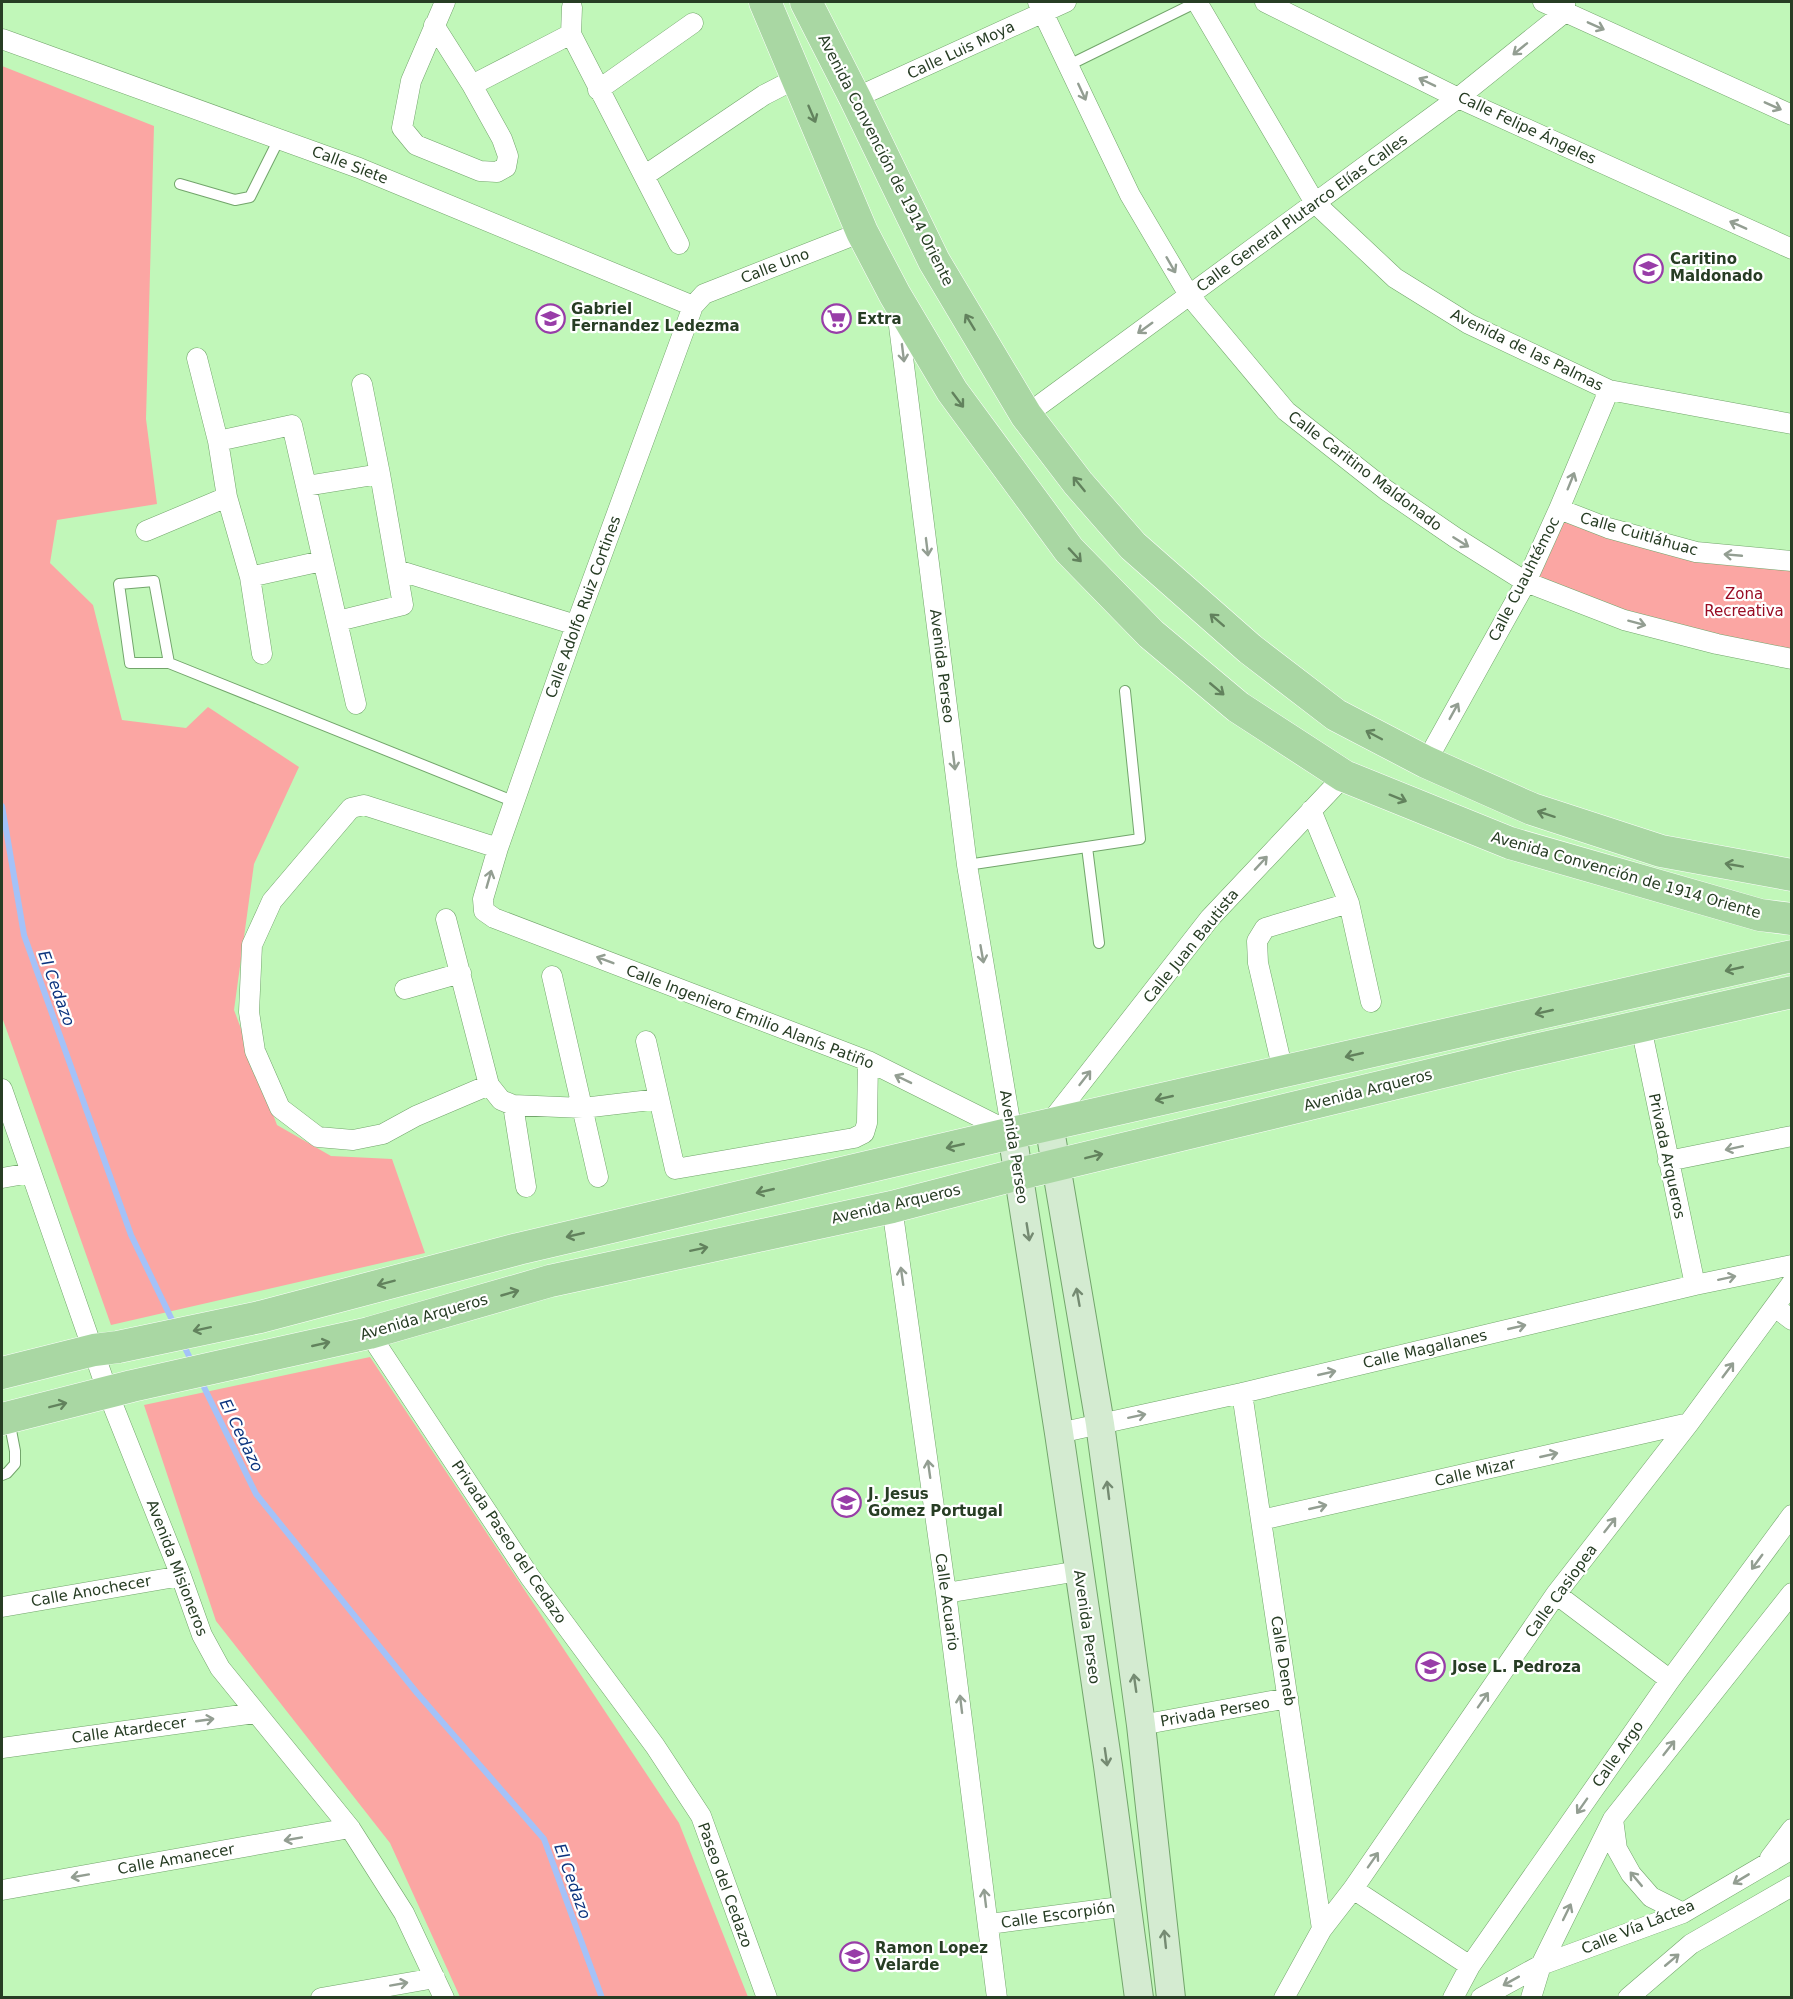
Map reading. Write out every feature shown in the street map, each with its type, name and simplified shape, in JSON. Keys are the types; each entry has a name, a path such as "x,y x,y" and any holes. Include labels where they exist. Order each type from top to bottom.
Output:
{"main road":[{"name":"Avenida Convención de 1914 Oriente","path":"765,2 862,232 895,295 952,391 1069,549 1151,634 1238,707 1344,776 1510,843 1760,915 1791,919"},
{"name":"Avenida Convención de 1914 Oriente","path":"808,7 934,261 1026,415 1078,483 1133,546 1250,649 1336,715 1426,762 1532,809 1661,851 1791,875"},
{"path":"2,1373 260,1317 518,1249 1049,1124 1791,956"},
{"name":"Avenida Arqueros","path":"5,1418 120,1389 369,1333 550,1281 892,1207 1514,1054 1791,992"},
{"path":"1049,1124 1100,1424 1141,1725 1171,1998"},
{"name":"Avenida Perseo","path":"1012,1133 1059,1433 1128,1906 1139,1998"}],"street":[{"path":"435,25 502,140 508,156 506,167 496,172 480,171 416,145 402,128 411,81 435,25 445,2"},
{"name":"Calle Luis Moya","path":"855,98 1041,7 1066,2"},
{"name":"Avenida de las Palmas","path":"1197,2 1315,203 1395,278 1469,324 1609,390 1791,424"},
{"name":"Calle Felipe Ángeles","path":"1264,2 1458,98 1791,249"},
{"path":"1543,2 1565,7 1791,115"},
{"path":"572,7 571,34 679,244"},
{"name":"Calle Caritino Maldonado","path":"1041,7 1130,195 1189,295 1286,411 1395,496 1526,582 1624,620 1717,644 1791,658"},
{"name":"Calle General Plutarco Elías Calles","path":"1026,415 1458,98 1565,7"},
{"path":"598,90 693,23"},
{"path":"472,85 571,34"},
{"name":"Calle Siete","path":"2,39 359,168 693,306"},
{"path":"644,176 764,95 797,78"},
{"name":"Calle Uno","path":"693,306 704,294 862,232"},
{"name":"Avenida Perseo","path":"895,295 967,865 1012,1133"},
{"name":"Calle Adolfo Ruiz Cortines","path":"484,911 483,899 498,848 576,624 693,306"},
{"path":"197,358 218,441 227,497 250,577 262,654"},
{"path":"338,621 403,605 362,384"},
{"name":"Calle Cuauhtémoc","path":"1426,762 1526,582 1609,390"},
{"path":"218,441 292,425 356,704"},
{"path":"306,486 380,474"},
{"path":"146,531 227,497"},
{"name":"Calle Cuitláhuac","path":"1559,509 1608,528 1696,552 1791,561"},
{"path":"250,577 322,561"},
{"path":"397,570 576,624"},
{"name":"Calle Juan Bautista","path":"1049,1124 1210,918 1344,776"},
{"path":"489,1085 416,1116 383,1134 353,1140 318,1137 280,1108 255,1051 249,1012 252,945 272,901 351,808 364,805 498,848"},
{"path":"1311,810 1349,903 1371,1002"},
{"path":"1283,1071 1258,963 1257,941 1265,928 1349,903"},
{"name":"Calle Ingeniero Emilio Alanís Patiño","path":"484,911 494,918 868,1061 1012,1133"},
{"path":"446,919 489,1085 501,1100 513,1104 583,1108 659,1099"},
{"path":"405,989 461,973"},
{"path":"552,976 598,1177"},
{"name":"Privada Arqueros","path":"1641,1027 1695,1285"},
{"path":"645,1041 675,1169 854,1138 864,1133 867,1123 868,1061"},
{"name":"Avenida Misioneros","path":"2,1089 30,1173 106,1349 202,1635 220,1668 350,1828 404,1913 444,1998"},
{"path":"513,1104 526,1187"},
{"path":"1668,1161 1791,1136"},
{"path":"2,1178 30,1173"},
{"name":"Calle Acuario","path":"892,1207 946,1593 998,1998"},
{"name":"Calle Magallanes","path":"1059,1433 1242,1393 1791,1264"},
{"name":"Calle Casiopea","path":"1284,1998 1322,1929 1353,1889 1556,1594 1689,1423 1791,1283"},
{"path":"1775,1307 1791,1320"},
{"name":"Privada Paseo del Cedazo","path":"369,1333 530,1577 655,1746"},
{"name":"Calle Deneb","path":"1242,1393 1322,1929"},
{"name":"Calle Mizar","path":"1261,1520 1689,1423"},
{"name":"Calle Argo","path":"1453,1998 1470,1966 1670,1680 1791,1515"},
{"path":"946,1593 1079,1571"},
{"name":"Calle Anochecer","path":"2,1607 181,1576"},
{"path":"1531,1998 1541,1965 1613,1819 1791,1593"},
{"path":"1556,1594 1670,1680"},
{"name":"Privada Perseo","path":"1141,1725 1288,1698"},
{"name":"Calle Atardecer","path":"2,1748 256,1713"},
{"name":"Paseo del Cedazo","path":"655,1746 701,1816 766,1998"},
{"path":"1613,1819 1617,1849 1631,1874 1651,1897 1683,1913"},
{"name":"Calle Amanecer","path":"2,1890 350,1828"},
{"path":"1765,1864 1791,1829"},
{"name":"Calle Vía Láctea","path":"1481,1998 1541,1965 1683,1913 1791,1849"},
{"path":"1628,1998 1690,1944 1791,1886"},
{"path":"1353,1889 1470,1966"},
{"name":"Calle Escorpión","path":"989,1924 1128,1906"},
{"path":"321,1998 435,1978"}],"lane":[{"path":"1069,65 1197,2"},
{"path":"180,184 235,200 250,197 279,139"},
{"path":"169,663 154,581 119,584 130,663 169,663 514,802"},
{"path":"967,865 1140,839 1125,691"},
{"path":"1087,847 1099,943"},
{"path":"2,1475 15,1464 15,1451 5,1418"}],"green space":[{"path":"2,66 154,126 146,419 157,504 57,520 50,563 93,605 122,720 186,728 208,707 299,767 254,864 234,1010 277,1125 331,1156 392,1159 425,1253 111,1325 2,1017"},
{"name":"Zona Recreativa","path":"1559,509 1608,528 1791,561 1791,659 1526,582"},
{"path":"370,1357 679,1823 748,1997 460,1997 390,1843 216,1621 144,1405"}],"waterway":[{"name":"El Cedazo","path":"2,806 24,935 131,1235 175,1326"},
{"name":"El Cedazo","path":"183,1344 193,1364"},
{"name":"El Cedazo","path":"200,1379 256,1494 417,1693 544,1839 602,1998"}],"place":[{"name":"Caritino Maldonado","path":"1649,268"},
{"name":"Gabriel Fernandez Ledezma","path":"550,318"},
{"name":"Extra","path":"836,319"},
{"name":"J. Jesus Gomez Portugal","path":"847,1503"},
{"name":"Jose L. Pedroza","path":"1431,1667"},
{"name":"Ramon Lopez Velarde","path":"854,1957"}]}
